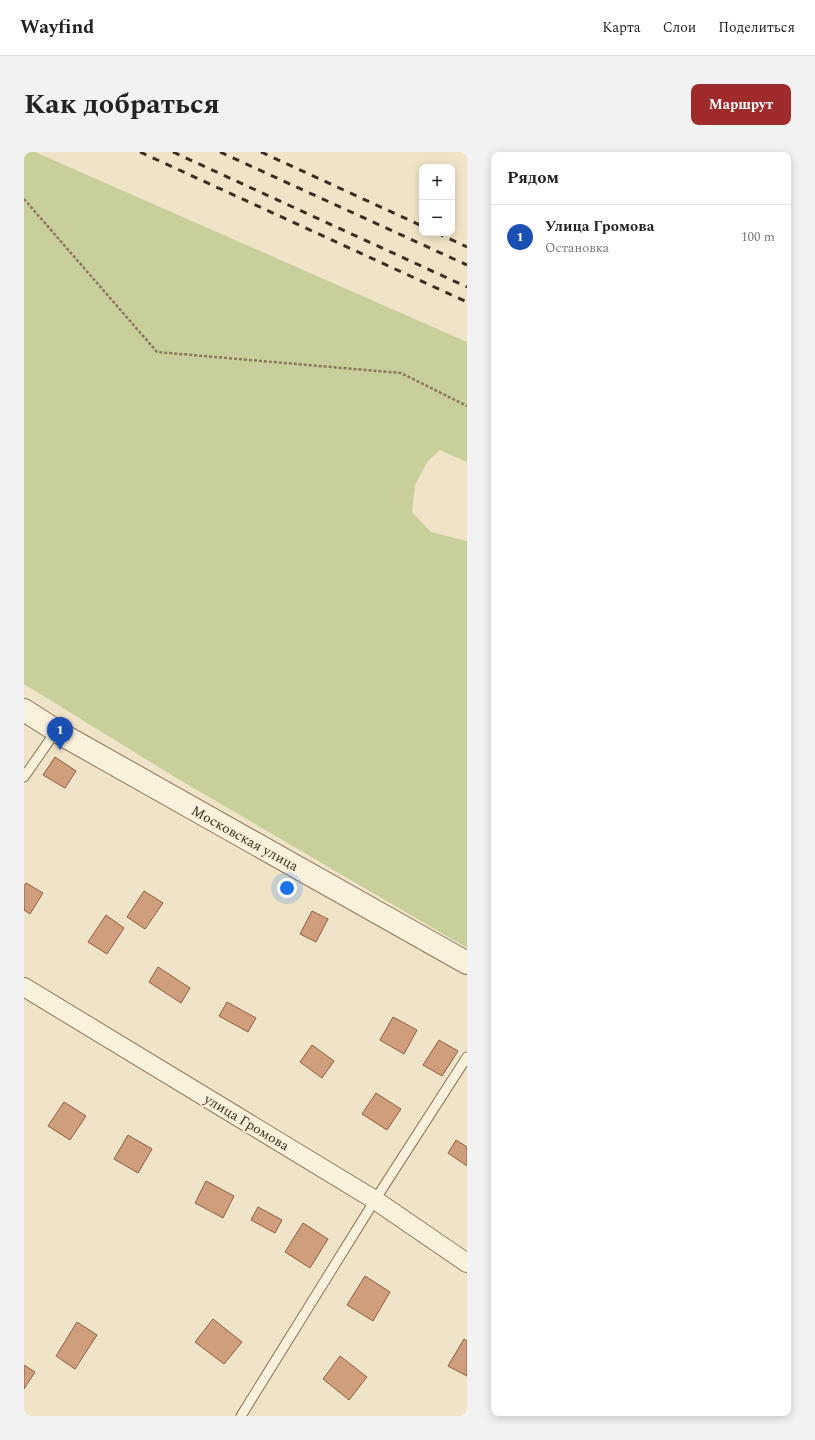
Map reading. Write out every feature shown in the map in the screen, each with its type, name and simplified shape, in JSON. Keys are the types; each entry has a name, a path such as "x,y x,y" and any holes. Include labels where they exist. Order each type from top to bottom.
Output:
{"street":[{"name":"Московская улица","path":"24,710 56,731 467,963"},
{"name":"улица Громова","path":"24,987 375,1200 467,1263"}],"lane":[{"path":"24,777 56,731"},
{"path":"241,1416 375,1200 467,1057"}],"path":[{"path":"24,199 157,352 402,373 467,406"}],"green space":[{"path":"24,152 35,152 467,342 467,462 440,450 428,461 415,485 412,512 431,532 467,541 467,948 178,779 24,684"}],"building":[{"path":"55,757 76,771 65,788 43,775"},
{"path":"26,883 43,893 30,914 24,910 24,886"},
{"path":"144,891 163,903 145,929 127,917"},
{"path":"312,911 328,919 316,942 300,934"},
{"path":"106,915 124,928 107,954 88,942"},
{"path":"158,967 190,988 181,1003 149,982"},
{"path":"227,1002 256,1018 248,1032 219,1016"},
{"path":"393,1017 417,1030 404,1054 380,1040"},
{"path":"439,1040 458,1051 442,1076 423,1065"},
{"path":"312,1045 334,1061 322,1078 300,1062"},
{"path":"376,1093 401,1109 387,1130 362,1114"},
{"path":"64,1102 86,1116 70,1140 48,1126"},
{"path":"128,1135 152,1149 138,1173 114,1159"},
{"path":"456,1140 467,1147 467,1166 448,1153"},
{"path":"206,1181 234,1196 223,1218 195,1203"},
{"path":"258,1207 282,1220 275,1233 251,1220"},
{"path":"303,1223 328,1239 310,1268 285,1252"},
{"path":"365,1276 390,1292 373,1321 347,1305"},
{"path":"213,1319 242,1342 224,1364 195,1342"},
{"path":"77,1322 97,1335 75,1369 56,1356"},
{"path":"464,1339 467,1341 467,1376 448,1366"},
{"path":"340,1356 367,1377 349,1400 323,1379"},
{"path":"24,1365 35,1372 24,1389"}],"railway":[{"path":"140,152 467,302"},
{"path":"173,152 467,287"},
{"path":"220,152 467,265"},
{"path":"261,152 419,225"},
{"path":"443,236 467,247"}],"place":[{"name":"Улица Громова","path":"60,750"}]}
